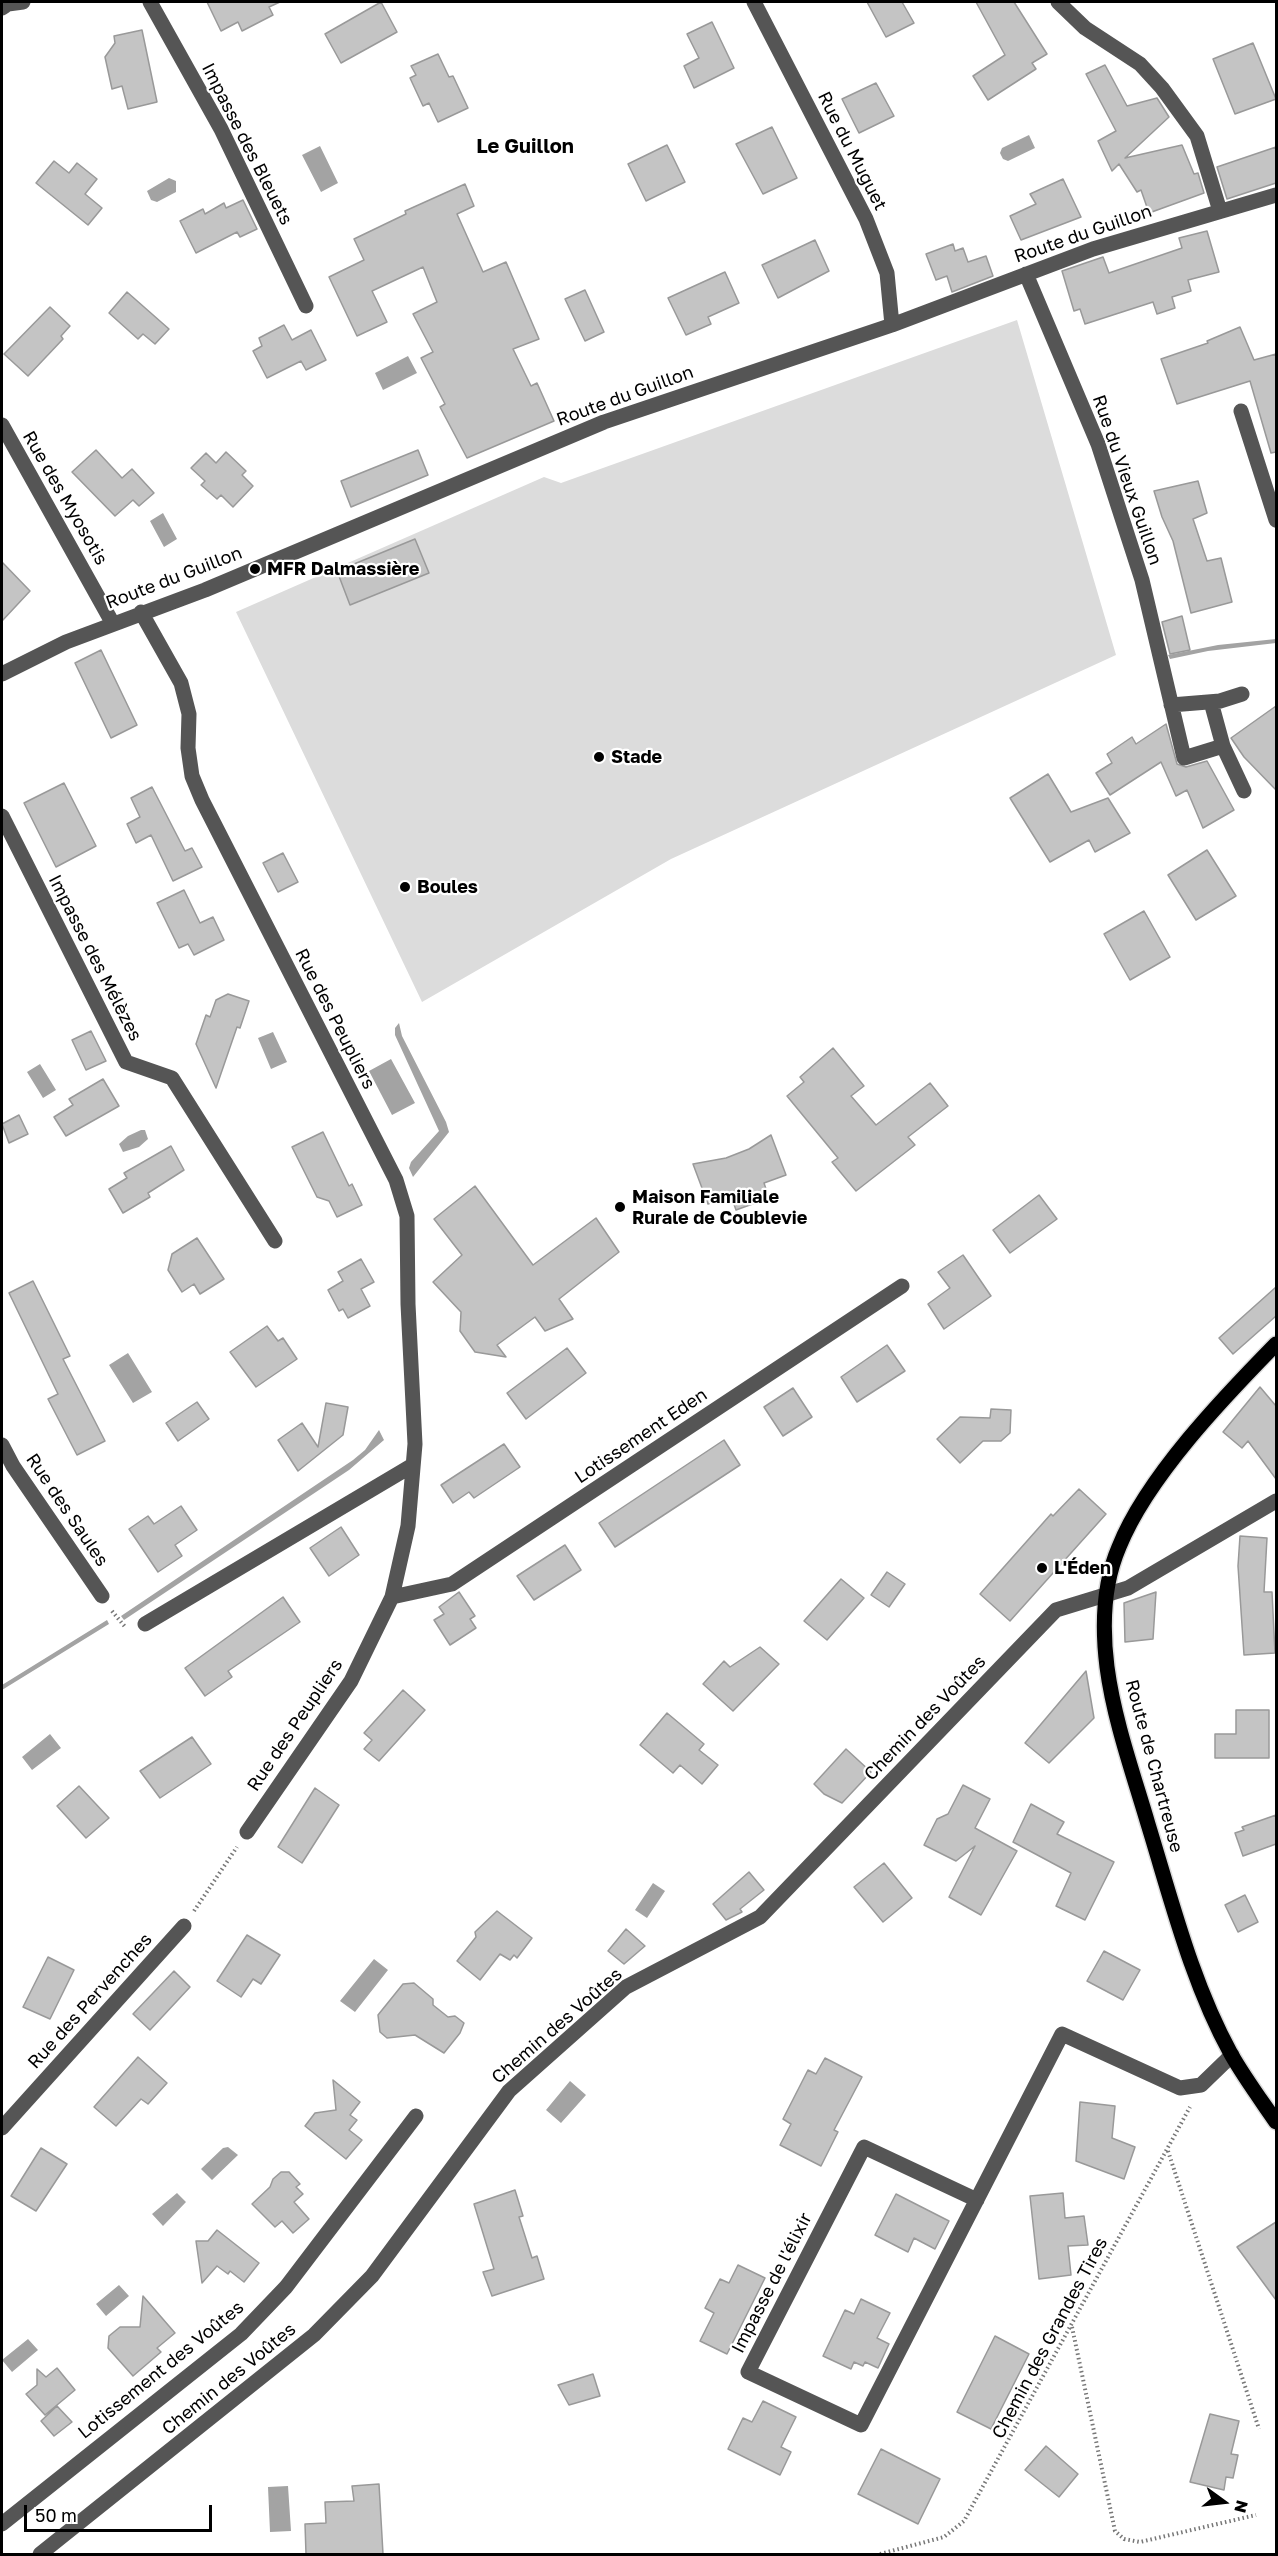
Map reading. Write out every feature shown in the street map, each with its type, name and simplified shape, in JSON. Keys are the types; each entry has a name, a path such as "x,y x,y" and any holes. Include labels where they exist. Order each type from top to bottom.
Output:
{"main road":[{"name":"Route de Chartreuse","path":"1276,1344 1235,1386 1154,1485 1119,1546 1106,1594 1107,1667 1113,1703 1177,1920 1204,1998 1232,2055 1276,2122"}],"street":[{"path":"5,5 23,2"},
{"name":"Impasse des Bleuets","path":"150,2 221,129 306,306"},
{"name":"Rue du Muguet","path":"754,2 866,219 887,273 892,325"},
{"path":"1058,2 1085,28 1140,64 1162,87 1197,136 1220,210"},
{"name":"Route du Guillon","path":"2,674 112,622 206,590 604,422 892,325 1093,249 1276,195"},
{"name":"Rue du Vieux Guillon","path":"1026,274 1098,444 1142,580 1184,758 1223,746"},
{"path":"1241,411 1276,520"},
{"name":"Rue des Myosotis","path":"2,425 112,622"},
{"name":"Rue des Peupliers","path":"141,612 181,683 189,714 188,748 192,776 202,800 396,1180 407,1216 408,1304 415,1443 408,1526 393,1597 351,1681 247,1832"},
{"path":"1172,705 1211,702 1242,694"},
{"path":"1211,702 1223,746 1244,791"},
{"name":"Impasse des Mélèzes","path":"2,816 126,1062 172,1078 276,1240"},
{"name":"Lotissement Eden","path":"393,1597 452,1584 902,1286"},
{"name":"Rue des Saules","path":"2,1445 13,1466 102,1596"},
{"path":"146,1624 413,1465"},
{"name":"Chemin des Voûtes","path":"40,2554 314,2335 372,2276 509,2091 626,1987 760,1917 1056,1610 1128,1588 1276,1501"},
{"name":"Rue des Pervenches","path":"2,2128 184,1926"},
{"name":"Impasse de l'élixir","path":"977,2200 864,2147 748,2372 861,2425 977,2200 1062,2034 1180,2088 1201,2085"},
{"path":"1201,2085 1232,2055"},
{"name":"Lotissement des Voûtes","path":"2,2524 241,2334 286,2288 416,2116"}],"path":[{"path":"102,1596 128,1630 136,1630 146,1624"},
{"path":"184,1926 247,1832"},
{"name":"Chemin des Grandes Tires","path":"880,2554 944,2537 964,2521 1168,2150 1201,2085"},
{"path":"1168,2150 1259,2429"},
{"path":"1072,2326 1115,2531 1124,2539 1140,2542 1256,2515"}],"shaded area":[{"path":"1029,135 1035,148 1008,161 1003,159 1000,153 1002,148"},
{"path":"320,146 338,183 321,192 302,155"},
{"path":"169,178 176,181 176,192 157,202 151,200 147,191"},
{"name":"Stade","path":"1017,320 1116,655 671,859 422,1002 236,612 544,477 561,483"},
{"path":"408,356 417,373 383,390 375,373"},
{"path":"163,513 177,539 164,547 150,521"},
{"path":"1276,639 1276,643 1208,651 1170,659 1168,655 1218,645"},
{"path":"399,1023 402,1036 449,1132 413,1177 409,1168 411,1162 439,1131 395,1035 395,1028"},
{"path":"273,1032 287,1062 271,1069 258,1038"},
{"path":"391,1059 415,1103 392,1115 369,1071"},
{"path":"40,1064 56,1090 43,1098 27,1072"},
{"path":"145,1130 148,1139 139,1147 123,1152 119,1144 128,1136"},
{"path":"128,1353 152,1392 133,1403 109,1365"},
{"path":"379,1430 384,1440 349,1470 124,1620 121,1616 353,1460 365,1450"},
{"path":"107,1620 109,1624 2,1690 2,1685"},
{"path":"50,1734 61,1748 32,1770 22,1757"},
{"path":"653,1883 665,1891 647,1918 635,1910"},
{"path":"374,1959 388,1970 355,2012 340,2001"},
{"path":"570,2081 586,2095 561,2123 546,2110"},
{"path":"228,2147 238,2155 212,2180 201,2169 223,2148"},
{"path":"177,2193 186,2202 163,2226 152,2214"},
{"path":"119,2285 129,2296 106,2316 96,2304"},
{"path":"28,2339 38,2350 12,2372 2,2360"},
{"path":"288,2486 291,2531 270,2532 268,2487"}],"building":[{"path":"207,2 280,2 269,7 273,15 242,31 238,22 221,31"},
{"path":"381,2 397,32 341,63 325,34"},
{"path":"867,2 902,2 914,23 886,37"},
{"path":"976,2 1014,2 1047,54 1032,63 1036,69 988,100 973,76 1005,55"},
{"path":"712,22 734,68 694,88 684,66 699,58 687,34"},
{"path":"142,30 157,102 128,109 122,86 112,89 105,57 115,43 114,36"},
{"path":"1253,43 1276,99 1235,114 1213,59"},
{"path":"438,54 449,77 453,76 468,108 438,122 429,103 423,106 410,78 416,75 411,66"},
{"path":"1105,65 1127,106 1157,98 1169,117 1125,158 1182,145 1194,174 1198,173 1204,193 1149,213 1141,190 1137,192 1119,164 1112,171 1098,141 1116,131 1086,74"},
{"path":"876,83 894,116 859,133 842,99"},
{"path":"772,127 797,178 763,194 736,144"},
{"path":"667,145 685,182 646,201 628,164"},
{"path":"1276,147 1276,183 1227,199 1217,167"},
{"path":"54,161 69,173 77,163 97,179 85,194 102,208 88,225 36,183"},
{"path":"1063,179 1081,217 1021,240 1010,216 1036,204 1030,194"},
{"path":"465,184 474,206 457,214 483,272 506,262 539,339 513,349 531,386 537,383 554,421 467,458 440,407 445,404 421,358 433,352 413,314 437,302 423,267 372,291 387,322 357,336 329,277 364,260 354,239 406,214 405,211"},
{"path":"243,200 257,229 240,237 237,232 196,253 180,221 203,209 205,214 224,203 226,208"},
{"path":"1207,231 1219,272 1188,280 1191,291 1172,297 1175,308 1157,314 1153,302 1085,324 1080,309 1074,311 1062,271 1103,257 1109,273 1182,248 1179,238"},
{"path":"815,240 829,271 778,298 762,265"},
{"path":"953,244 955,251 963,248 968,262 986,256 993,276 952,292 947,276 936,280 926,254"},
{"path":"725,272 739,303 708,317 711,324 686,335 668,298"},
{"path":"585,290 604,332 585,341 565,299"},
{"path":"127,292 169,329 155,344 143,334 138,339 109,313"},
{"path":"50,307 70,326 61,336 63,339 28,376 4,354"},
{"path":"284,325 292,340 311,330 326,360 306,370 301,361 267,378 253,351 262,346 259,338"},
{"path":"1240,327 1254,360 1276,354 1276,452 1271,453 1250,381 1177,404 1161,359 1208,343 1207,341"},
{"path":"96,450 122,478 132,469 154,493 139,506 133,500 115,516 72,472"},
{"path":"418,450 428,475 351,507 341,481"},
{"path":"226,452 246,471 242,475 253,486 233,507 221,495 217,499 201,485 205,481 191,468 206,453 216,463"},
{"path":"1198,481 1207,513 1193,519 1207,561 1221,558 1232,602 1191,613 1173,541 1154,491"},
{"path":"415,539 429,573 350,605 337,571"},
{"path":"2,562 30,591 2,621"},
{"path":"1182,616 1190,650 1170,654 1162,622"},
{"path":"101,650 137,725 111,738 75,663"},
{"path":"1276,706 1276,790 1244,757 1231,738"},
{"path":"1166,724 1177,764 1186,767 1207,761 1234,810 1203,828 1187,790 1176,796 1161,762 1110,795 1096,773 1112,763 1107,754 1132,737 1136,744"},
{"path":"1048,774 1071,812 1108,798 1130,833 1095,852 1089,840 1050,862 1010,798"},
{"path":"64,783 96,846 56,867 24,803"},
{"path":"152,787 185,851 192,848 202,867 173,881 151,835 136,843 127,824 140,817 131,798"},
{"path":"1207,850 1236,896 1196,920 1168,875"},
{"path":"283,853 298,882 278,892 263,863"},
{"path":"184,890 200,923 213,917 224,940 194,955 188,944 179,948 157,903"},
{"path":"1144,911 1170,957 1130,980 1104,934"},
{"path":"228,994 249,1001 240,1028 237,1027 216,1088 196,1044 206,1015 210,1017 216,1000"},
{"path":"91,1031 106,1061 86,1070 72,1040"},
{"path":"833,1048 864,1086 851,1096 876,1125 930,1083 948,1106 908,1137 915,1145 856,1191 832,1162 838,1158 787,1096 804,1082 800,1077"},
{"path":"103,1079 119,1106 66,1136 54,1117 73,1105 69,1099"},
{"path":"19,1115 28,1134 9,1143 2,1124"},
{"path":"323,1132 349,1186 352,1184 362,1205 337,1217 329,1201 317,1197 292,1147"},
{"path":"771,1135 786,1175 764,1183 769,1198 736,1210 731,1196 708,1204 693,1164 726,1158 749,1149"},
{"path":"171,1146 184,1170 148,1193 150,1197 123,1213 109,1189 127,1178 124,1173"},
{"path":"475,1186 533,1265 596,1218 619,1252 559,1299 573,1319 545,1331 535,1317 497,1345 506,1357 475,1352 460,1331 461,1312 433,1282 462,1255 434,1219"},
{"path":"1039,1195 1057,1219 1010,1253 993,1230"},
{"path":"197,1238 224,1279 200,1294 194,1284 182,1292 168,1270 172,1254"},
{"path":"963,1255 991,1296 944,1329 928,1304 950,1288 938,1272"},
{"path":"361,1259 374,1282 361,1289 370,1306 348,1318 343,1309 339,1311 328,1290 343,1281 338,1272"},
{"path":"33,1281 70,1356 63,1359 105,1441 77,1455 48,1399 58,1394 9,1293"},
{"path":"1276,1287 1276,1316 1233,1354 1219,1338"},
{"path":"267,1326 278,1341 283,1338 297,1359 256,1387 230,1352"},
{"path":"887,1345 905,1371 857,1402 841,1377"},
{"path":"567,1348 586,1373 526,1419 507,1393"},
{"path":"1260,1387 1276,1406 1276,1479 1248,1441 1242,1448 1223,1432"},
{"path":"793,1388 812,1417 783,1436 764,1407"},
{"path":"197,1402 209,1419 178,1441 166,1423"},
{"path":"326,1403 348,1407 343,1435 298,1471 278,1440 302,1423 318,1447"},
{"path":"991,1409 1011,1410 1010,1433 1001,1441 983,1441 960,1463 937,1439 960,1417 990,1418"},
{"path":"724,1440 740,1465 615,1547 599,1523"},
{"path":"504,1444 520,1467 474,1498 469,1492 453,1503 441,1485"},
{"path":"1079,1489 1106,1514 1010,1621 980,1594 1051,1514 1053,1516"},
{"path":"181,1506 197,1530 175,1545 182,1556 158,1572 129,1529 148,1516 154,1524"},
{"path":"341,1527 359,1555 329,1576 310,1548"},
{"path":"1240,1536 1267,1538 1264,1592 1272,1592 1275,1653 1244,1655 1238,1566"},
{"path":"565,1545 581,1570 534,1600 517,1576"},
{"path":"887,1572 905,1584 889,1607 871,1595"},
{"path":"841,1579 864,1598 827,1640 804,1621"},
{"path":"459,1592 475,1616 470,1619 476,1628 450,1645 434,1620 444,1614 439,1607"},
{"path":"1156,1592 1153,1639 1125,1642 1124,1603"},
{"path":"283,1597 300,1622 228,1671 232,1677 205,1696 185,1668"},
{"path":"760,1647 779,1664 733,1711 703,1684 724,1661 730,1667"},
{"path":"1086,1671 1094,1718 1049,1763 1025,1743"},
{"path":"403,1690 425,1710 379,1761 364,1749 372,1740 364,1733"},
{"path":"1236,1710 1269,1710 1269,1758 1215,1758 1215,1734 1236,1734"},
{"path":"667,1713 704,1744 699,1750 718,1765 702,1784 680,1765 673,1773 640,1745"},
{"path":"192,1737 211,1764 160,1798 140,1771"},
{"path":"846,1749 871,1772 842,1803 824,1794 814,1784"},
{"path":"963,1785 990,1799 975,1828 1017,1851 981,1915 949,1897 975,1846 956,1861 924,1845 937,1819 948,1814"},
{"path":"79,1786 109,1818 86,1838 57,1806"},
{"path":"315,1788 339,1805 302,1863 278,1847"},
{"path":"1031,1804 1064,1822 1057,1834 1114,1862 1085,1920 1056,1906 1071,1873 1013,1842"},
{"path":"1276,1815 1276,1844 1243,1856 1235,1833 1244,1830 1242,1827"},
{"path":"884,1863 912,1898 883,1922 854,1887"},
{"path":"749,1872 764,1890 740,1909 742,1912 726,1920 713,1904"},
{"path":"1245,1895 1258,1922 1238,1932 1225,1905"},
{"path":"497,1911 532,1938 517,1958 514,1955 510,1960 500,1954 480,1980 457,1961 476,1937 475,1932"},
{"path":"626,1929 645,1946 624,1964 608,1951"},
{"path":"247,1935 280,1955 261,1984 253,1979 241,1997 217,1981"},
{"path":"1104,1951 1140,1970 1123,2000 1087,1981"},
{"path":"48,1957 74,1970 50,2019 23,2007"},
{"path":"174,1971 190,1987 150,2030 133,2014"},
{"path":"414,1983 433,1999 433,2005 448,2017 455,2016 464,2023 460,2033 444,2053 415,2035 387,2038 380,2032 378,2015 403,1984"},
{"path":"138,2057 167,2083 148,2104 141,2099 116,2126 94,2107"},
{"path":"825,2058 862,2077 834,2130 838,2132 821,2166 780,2145 791,2124 783,2119 808,2070 816,2074"},
{"path":"333,2080 360,2102 350,2115 357,2120 349,2130 362,2140 346,2159 305,2126 315,2113 336,2110"},
{"path":"1080,2102 1115,2106 1112,2138 1135,2147 1124,2179 1076,2161"},
{"path":"41,2148 67,2164 36,2211 11,2196"},
{"path":"281,2172 289,2172 300,2184 296,2187 303,2194 294,2202 309,2219 293,2233 282,2221 275,2227 252,2204 270,2187 273,2179"},
{"path":"515,2190 523,2216 519,2217 532,2258 537,2256 544,2279 492,2296 483,2272 494,2269 474,2204"},
{"path":"1063,2193 1065,2218 1084,2216 1088,2245 1068,2246 1071,2275 1039,2279 1030,2196"},
{"path":"896,2194 949,2221 935,2249 914,2238 908,2252 875,2235"},
{"path":"1276,2222 1276,2300 1237,2247"},
{"path":"217,2230 259,2263 244,2282 230,2271 228,2274 217,2266 202,2283 196,2241 208,2241"},
{"path":"738,2265 765,2278 727,2354 700,2341 714,2313 705,2308 720,2279 729,2283"},
{"path":"143,2296 175,2333 157,2348 161,2352 133,2376 108,2348 109,2336 120,2327 140,2327"},
{"path":"861,2299 890,2313 877,2338 889,2344 878,2368 865,2362 863,2366 854,2362 851,2369 823,2356 845,2310 854,2314"},
{"path":"995,2336 1029,2354 991,2429 957,2412"},
{"path":"57,2368 75,2390 45,2415 26,2394 37,2385 37,2369 46,2377"},
{"path":"593,2374 600,2396 569,2405 558,2385"},
{"path":"763,2401 796,2417 781,2447 791,2452 780,2475 728,2449 743,2418 752,2422"},
{"path":"57,2406 72,2422 54,2436 41,2421"},
{"path":"1210,2414 1239,2421 1231,2454 1238,2455 1233,2478 1226,2477 1224,2490 1190,2482"},
{"path":"1046,2446 1078,2474 1059,2497 1025,2470"},
{"path":"881,2449 940,2479 918,2524 858,2494"},
{"path":"379,2484 383,2554 306,2554 305,2524 326,2523 325,2502 354,2501 352,2486"}],"place":[{"name":"MFR Dalmassière","path":"255,569"},
{"name":"Stade","path":"599,757"},
{"name":"Boules","path":"405,887"},
{"name":"Maison Familiale Rurale de Coublevie","path":"620,1207"},
{"name":"L'Éden","path":"1042,1568"}],"district":[{"name":"Le Guillon","path":"525,147"}]}
